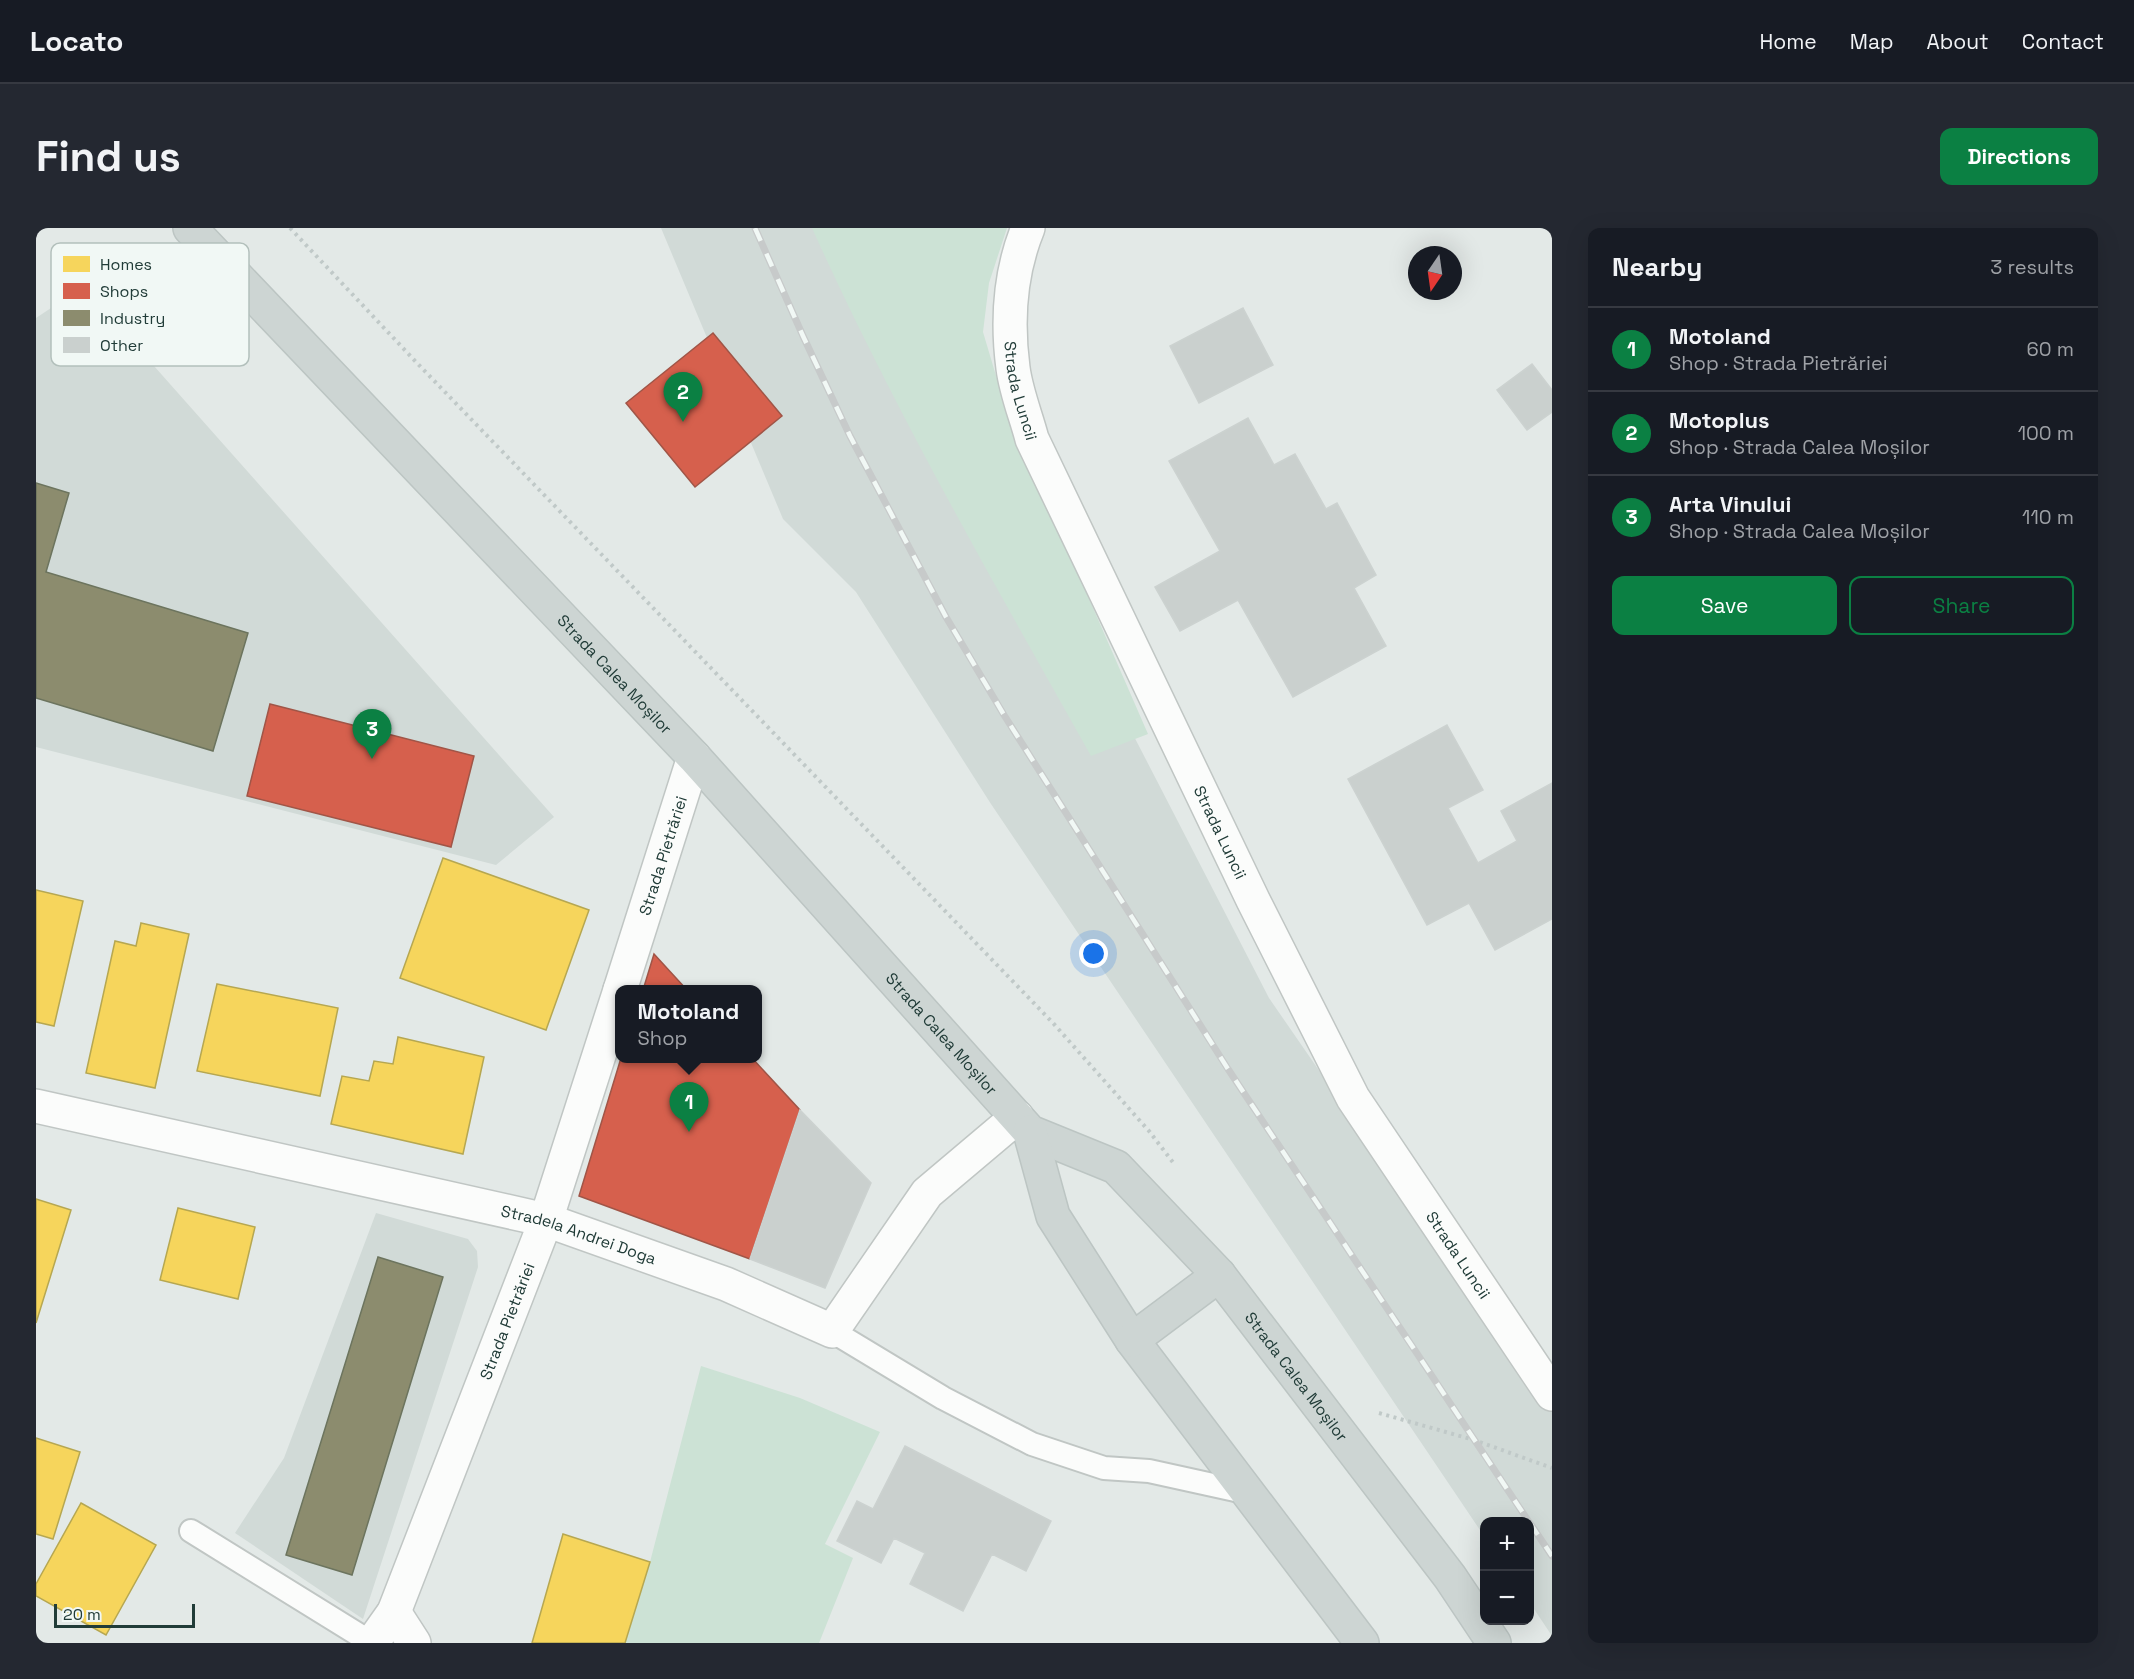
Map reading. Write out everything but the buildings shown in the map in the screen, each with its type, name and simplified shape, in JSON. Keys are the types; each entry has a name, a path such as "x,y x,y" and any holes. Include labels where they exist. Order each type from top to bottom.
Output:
{"main road":[{"name":"Strada Calea Moșilor","path":"190,228 204,243"},
{"name":"Strada Calea Moșilor","path":"249,290 694,757 1023,1125 1053,1216 1132,1340 1362,1643"},
{"name":"Strada Calea Moșilor","path":"1023,1125 1116,1167 1219,1275 1450,1577 1494,1643"},
{"path":"1132,1340 1219,1275"}],"street":[{"name":"Strada Luncii","path":"1028,228 1014,278 1010,310 1013,370 1032,439 1253,900 1353,1098 1552,1394"},
{"name":"Strada Pietrăriei","path":"622,985 694,757"},
{"name":"Strada Pietrăriei","path":"372,1643 394,1612 546,1220 615,1006"},
{"name":"Stradela Andrei Doga","path":"36,1106 546,1220 726,1284 832,1331"},
{"path":"832,1331 927,1193 1023,1125"},
{"path":"394,1612 414,1643"}],"lane":[{"path":"832,1331 943,1398 1032,1444 1104,1468 1149,1471 1249,1493"},
{"path":"191,1531 372,1643"}],"path":[{"path":"290,228 449,397 1053,1023 1149,1131 1177,1168"},
{"path":"1371,1411 1474,1440 1552,1468"}],"shaded area":[{"path":"661,228 859,228 1076,624 1269,998 1552,1408 1552,1636 1534,1609 1534,1517 1480,1517 1480,1530 991,804 856,592 783,519"},
{"path":"51,308 51,366 154,366 554,817 496,865 36,747 36,318"},
{"path":"376,1213 468,1239 477,1251 478,1267 363,1619 235,1533 284,1458"}],"green space":[{"path":"812,228 1007,228 989,283 983,332 1005,406 1148,734 1091,756 911,429"},
{"path":"701,1366 800,1398 880,1432 825,1544 853,1558 819,1643 625,1643 650,1562"}],"railway":[{"path":"755,228 850,436 946,617 1004,715 1228,1069 1526,1517"},
{"path":"1534,1529 1552,1556"}],"place":[{"name":"Motoplus","path":"683,422"},
{"name":"Arta Vinului","path":"372,759"},
{"name":"Motoland","path":"689,1132"}]}
